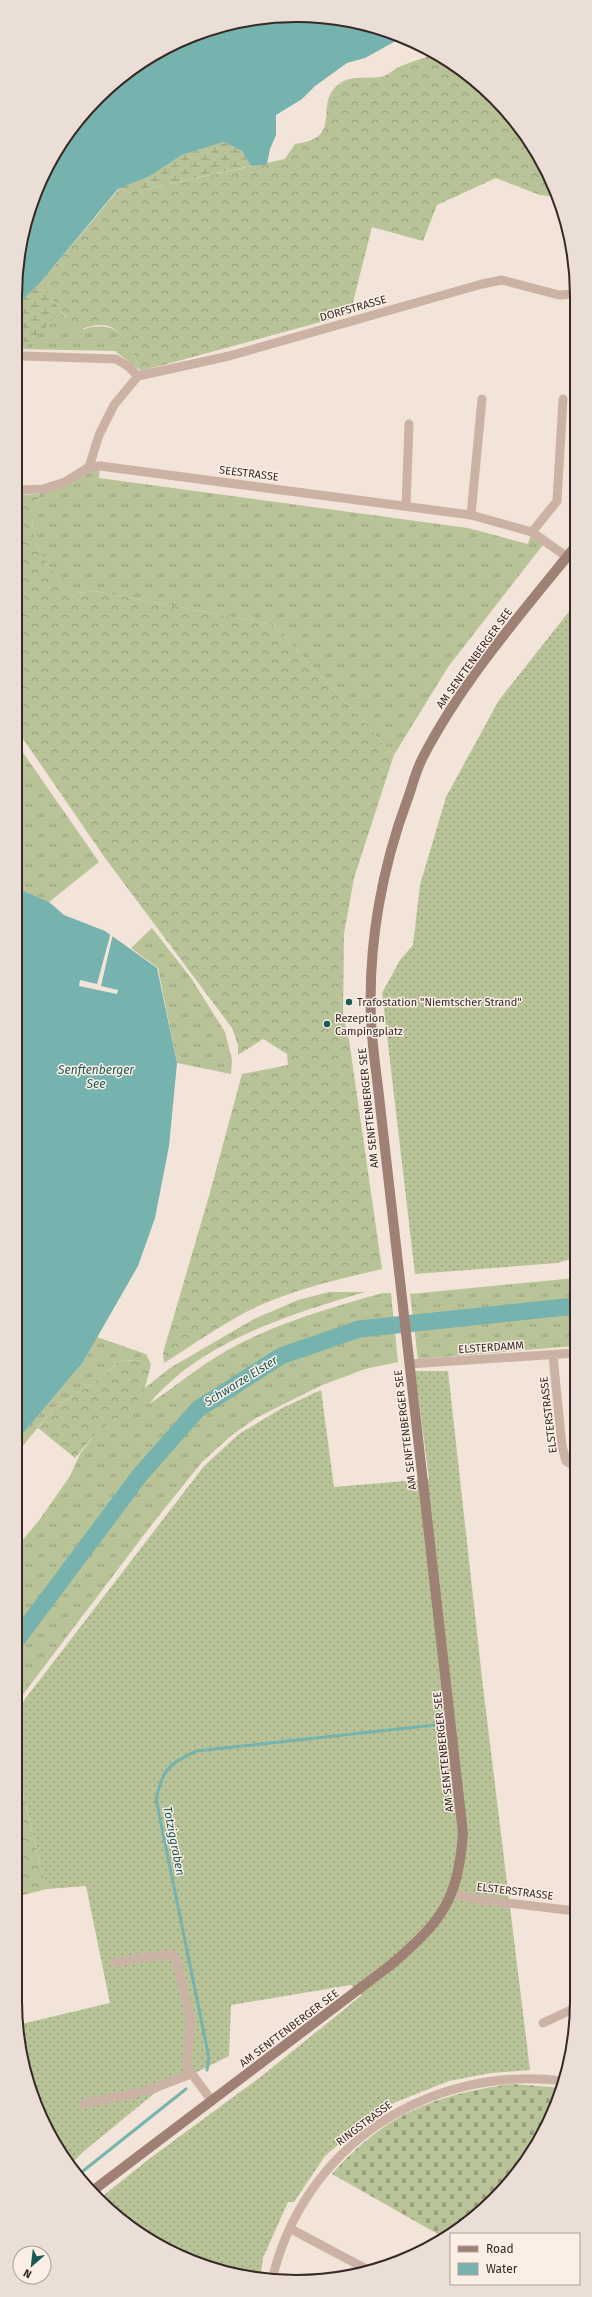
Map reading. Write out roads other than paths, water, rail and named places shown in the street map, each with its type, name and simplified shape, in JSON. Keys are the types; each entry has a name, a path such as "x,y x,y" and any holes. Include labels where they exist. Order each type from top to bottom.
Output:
{"street":[{"name":"DORFSTRASSE","path":"138,376 229,356 495,281 502,280 559,296 570,295"},
{"path":"22,490 42,489 65,482 88,467 99,435 114,405 138,376 129,367 116,359 23,356"},
{"path":"471,515 482,399"},
{"path":"532,532 557,501 563,399"},
{"path":"406,506 409,424"},
{"name":"SEESTRASSE","path":"88,467 100,466 471,515 532,532 567,557"},
{"name":"AM SENFTENBERGER SEE","path":"96,2188 392,1964 420,1940 439,1917 452,1894 461,1862 464,1833 409,1364 371,1018 372,958 378,908 387,865 400,820 422,759 448,712 511,625 570,553"},
{"name":"ELSTERDAMM","path":"409,1364 553,1356 570,1354"},
{"name":"ELSTERSTRASSE","path":"553,1356 562,1446 566,1461 570,1463"},
{"name":"ELSTERSTRASSE","path":"452,1894 482,1900 570,1910"},
{"path":"115,1962 171,1954 176,1959 191,2022 186,2066 212,2101"},
{"path":"543,2023 569,2011"},
{"path":"83,2104 149,2090 191,2074"},
{"name":"RINGSTRASSE","path":"274,2274 283,2245 316,2184 335,2161 355,2142 402,2109 429,2096 449,2090 492,2081 532,2078 558,2080"},
{"path":"291,2229 362,2267"}],"water":[{"path":"296,22 332,24 367,31 395,41 365,58 347,63 315,86 302,99 276,115 276,135 270,149 267,164 251,166 242,151 224,142 182,155 150,176 118,189 40,283 22,300 24,260 31,225 50,175 68,144 90,115 115,90 144,68 175,50 191,43 225,31 260,24"},
{"name":"Senftenberger See","path":"22,890 49,902 64,915 105,931 157,968 177,1063 169,1146 155,1218 138,1266 83,1362 22,1435"}],"waterway":[{"name":"Schwarze Elster","path":"22,1633 140,1475 198,1409 281,1356 359,1329 570,1307"},
{"name":"Totziggraben","path":"207,2070 209,2058 156,1799 161,1781 165,1774 169,1768 180,1759 197,1751 435,1725"},
{"name":"Totziggraben","path":"82,2172 186,2089"}],"place":[{"name":"Trafostation \"Niemtscher Strand\"","path":"349,1002"},
{"name":"Rezeption Campingplatz","path":"327,1024"}]}
